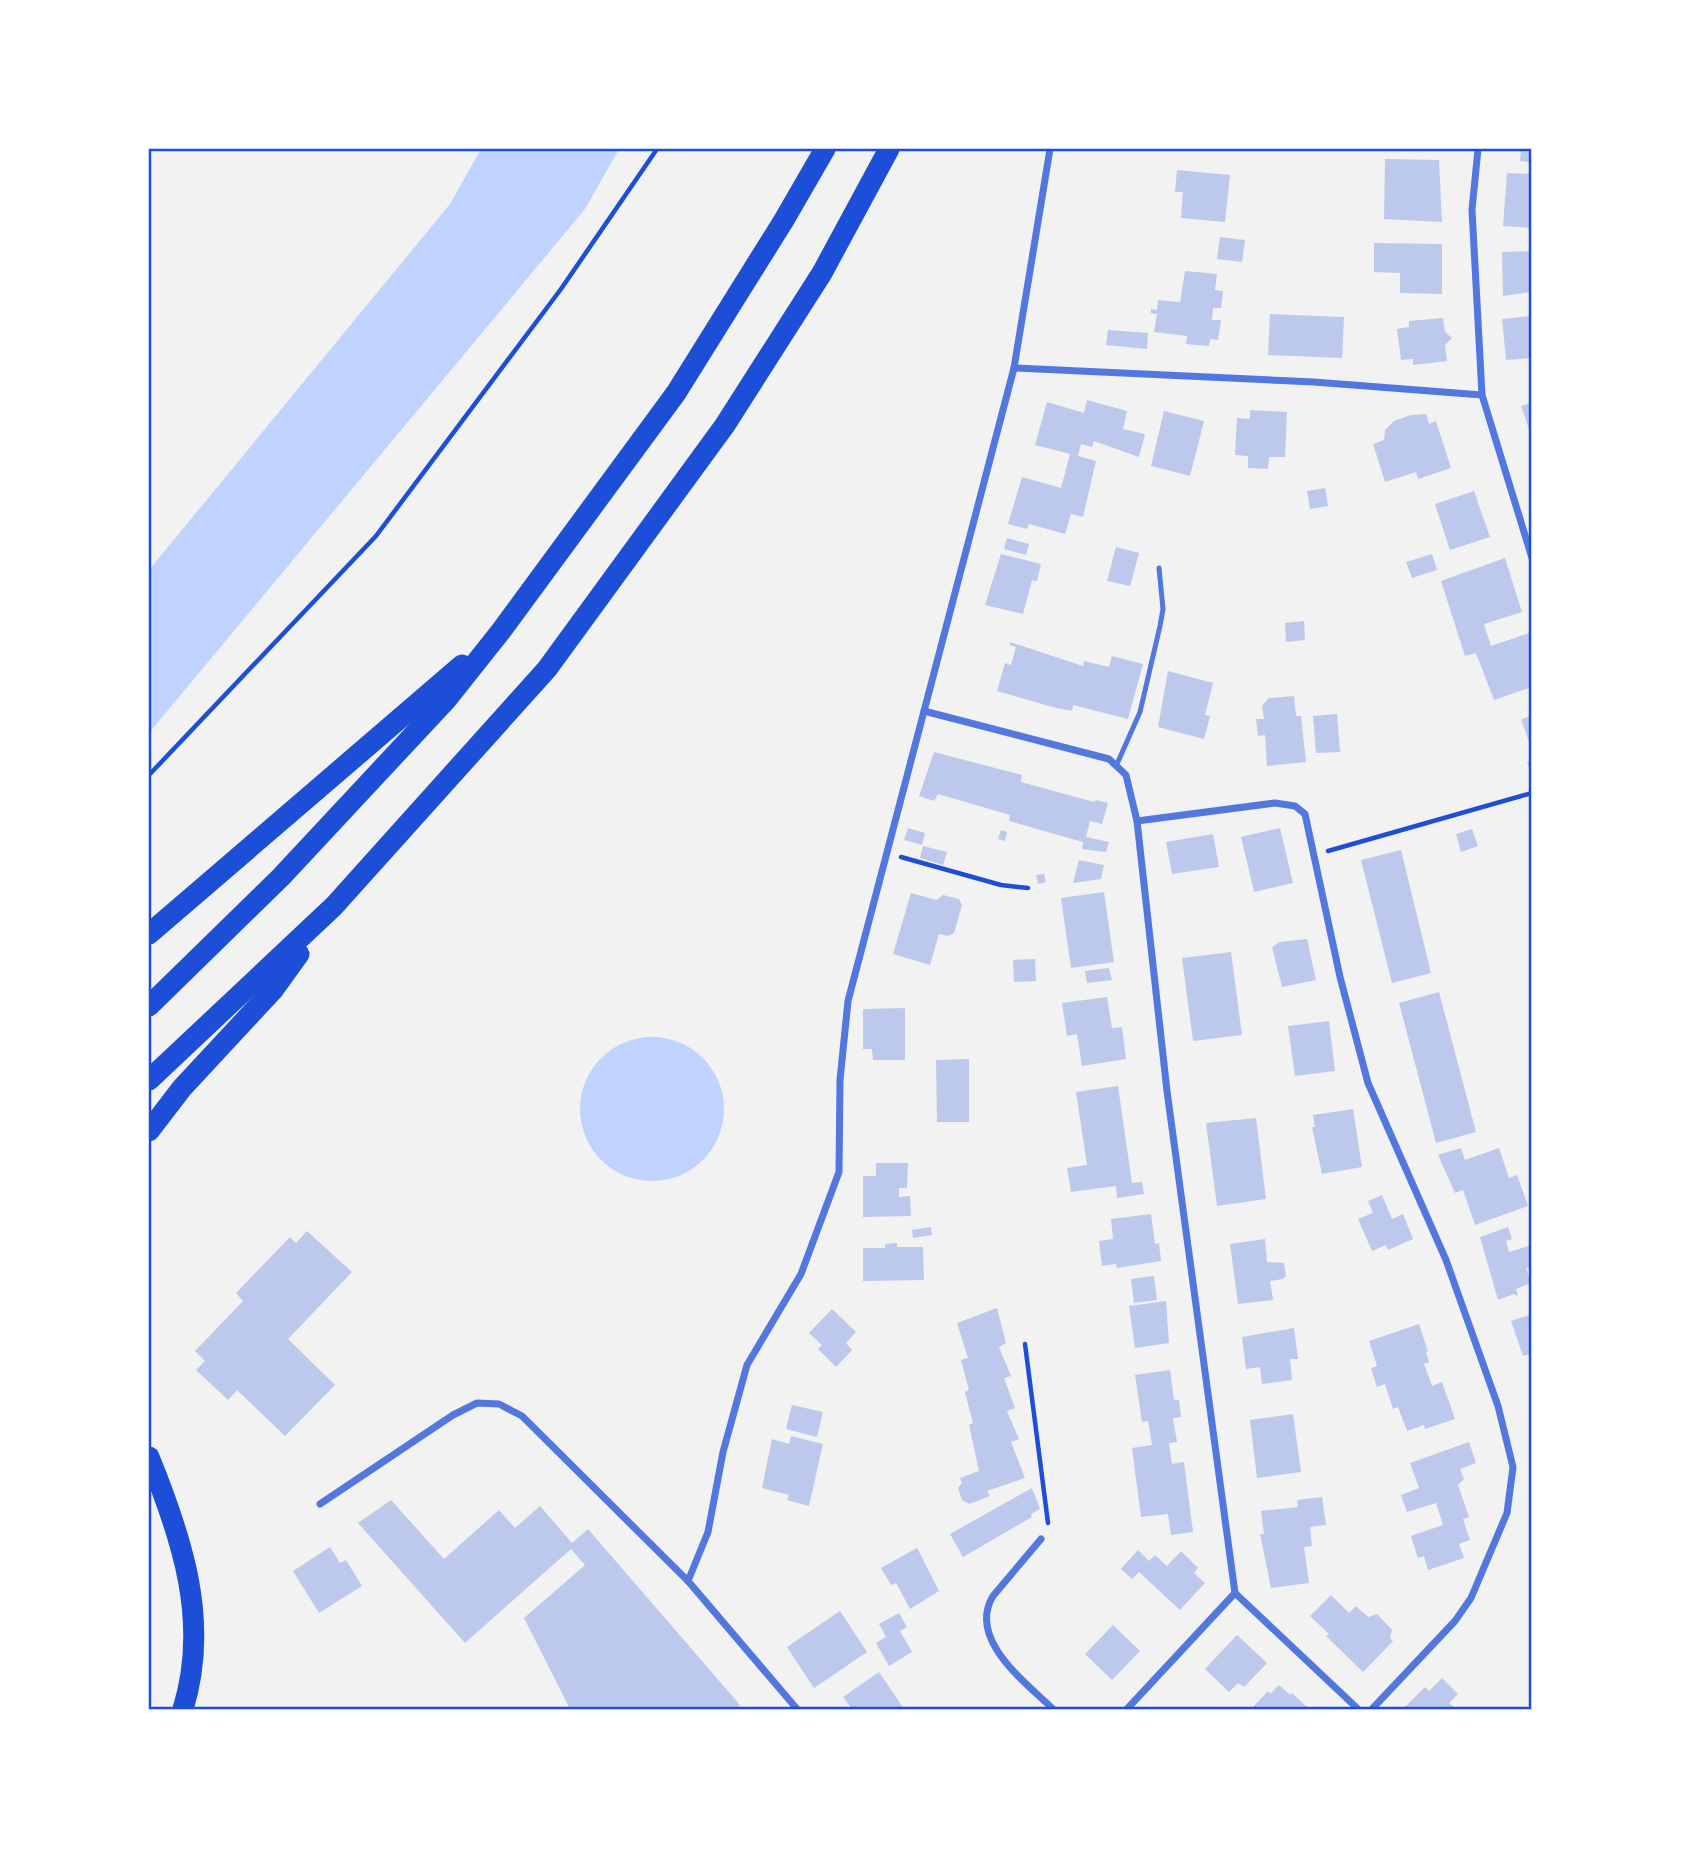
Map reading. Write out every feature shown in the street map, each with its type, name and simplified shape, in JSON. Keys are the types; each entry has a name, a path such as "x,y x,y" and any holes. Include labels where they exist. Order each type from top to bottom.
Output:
{"highway":[{"path":"149,1006 281,877 447,699 501,631 676,393 785,220 825,149"},
{"path":"149,1080 334,906 547,669 725,425 822,273 889,149"},
{"path":"149,934 501,631"},
{"path":"149,1131 182,1088 273,990 334,906"},
{"path":"149,1457 173,1520 192,1596 195,1651 183,1709"}],"street":[{"path":"688,1581 708,1532 723,1452 747,1365 801,1274 839,1172 840,1080 848,1001 1014,368 1050,149"},
{"path":"1478,149 1472,211 1482,395 1532,558"},
{"path":"1014,368 1314,382 1482,395"},
{"path":"923,711 1109,759 1126,775 1137,821 1167,1091 1235,1592 1358,1709"},
{"path":"1137,821 1287,803 1296,806 1305,814 1340,977 1368,1083 1446,1260 1498,1406 1513,1467 1507,1513 1471,1598 1455,1621 1372,1709"},
{"path":"320,1504 453,1415 477,1403 499,1404 522,1416 688,1581 797,1709"},
{"path":"1041,1539 986,1606 985,1623 1010,1666 1053,1709"},
{"path":"1127,1709 1235,1592"}],"lane":[{"path":"1117,764 1140,712 1160,626 1163,609 1159,568"}],"path":[{"path":"149,775 385,526 561,289 657,149"},
{"path":"1315,855 1532,793"},
{"path":"887,853 1001,885 1028,888"},
{"path":"1025,1344 1049,1522 1041,1539"}],"water":[{"path":"481,149 619,149 585,209 149,733 149,570 450,204"},
{"path":"652,1037 680,1042 703,1058 719,1081 724,1109 719,1137 703,1160 680,1176 652,1181 624,1176 601,1160 585,1137 580,1109 585,1081 601,1058 624,1042"}],"building":[{"path":"1521,149 1532,149 1532,162 1520,161"},
{"path":"1385,159 1439,160 1442,222 1384,219"},
{"path":"1177,170 1230,175 1225,222 1181,218 1183,192 1175,192"},
{"path":"1507,173 1531,174 1532,228 1503,226"},
{"path":"1220,237 1245,240 1242,262 1217,259"},
{"path":"1374,243 1442,244 1442,294 1400,293 1400,273 1374,272"},
{"path":"1532,251 1532,292 1503,296 1502,252"},
{"path":"1185,271 1217,274 1215,290 1223,291 1221,308 1213,308 1212,320 1221,320 1218,340 1210,339 1209,346 1186,344 1187,336 1154,332 1157,314 1151,313 1151,309 1157,310 1158,300 1180,302"},
{"path":"1270,314 1344,317 1342,358 1268,355"},
{"path":"1532,316 1532,358 1506,360 1502,319"},
{"path":"1443,318 1445,332 1452,338 1445,345 1447,361 1413,365 1413,359 1401,360 1397,329 1409,327 1409,321"},
{"path":"1108,330 1148,333 1147,349 1106,345"},
{"path":"1087,400 1127,411 1123,429 1145,434 1139,457 1094,441 1092,447 1081,444 1078,456 1096,461 1083,517 1071,514 1065,534 1029,524 1027,529 1008,524 1022,477 1061,488 1070,454 1035,445 1047,402 1084,413"},
{"path":"1532,402 1532,438 1521,406"},
{"path":"1250,410 1287,412 1285,457 1269,457 1268,469 1248,468 1248,456 1235,455 1237,418 1250,419"},
{"path":"1164,411 1204,421 1190,476 1151,466"},
{"path":"1426,414 1429,424 1436,421 1451,468 1418,479 1416,472 1385,482 1373,444 1384,440 1385,430 1394,421 1411,415"},
{"path":"1325,488 1328,506 1310,509 1307,491"},
{"path":"1474,491 1490,537 1450,550 1435,504"},
{"path":"1007,538 1029,544 1026,555 1004,549"},
{"path":"1116,547 1139,553 1130,586 1107,581"},
{"path":"1001,554 1041,564 1037,581 1032,580 1023,614 985,605"},
{"path":"1432,554 1437,570 1412,578 1406,562"},
{"path":"1505,558 1522,612 1484,624 1491,646 1529,633 1532,687 1494,700 1476,653 1465,656 1441,581"},
{"path":"1304,621 1305,640 1286,642 1285,623"},
{"path":"1010,642 1083,666 1084,661 1109,667 1112,656 1143,664 1128,719 1073,705 1072,711 1056,708 997,691 1005,663 1011,665 1016,647 1010,645"},
{"path":"1168,671 1213,683 1205,715 1210,716 1204,739 1158,727"},
{"path":"1294,696 1296,716 1301,716 1306,762 1267,766 1265,735 1258,736 1256,719 1264,719 1262,706 1269,698"},
{"path":"1337,714 1340,752 1316,753 1313,716"},
{"path":"1532,716 1532,751 1521,719"},
{"path":"934,752 1022,775 1021,782 1094,802 1096,800 1108,803 1102,824 1090,821 1086,837 1109,842 1106,852 1082,849 1083,842 1009,821 1010,815 938,794 934,801 919,796"},
{"path":"1532,760 1532,778 1527,762"},
{"path":"908,828 925,833 922,845 904,840"},
{"path":"1280,828 1293,883 1254,892 1241,837"},
{"path":"1472,829 1478,846 1461,852 1456,834"},
{"path":"1001,830 1007,832 1005,841 998,839"},
{"path":"1213,834 1219,867 1172,874 1166,842"},
{"path":"923,846 947,852 943,865 920,858"},
{"path":"1401,850 1431,973 1392,983 1361,860"},
{"path":"1079,860 1104,865 1101,879 1073,883"},
{"path":"1044,874 1046,882 1038,884 1036,875"},
{"path":"1104,892 1114,962 1071,968 1061,898"},
{"path":"911,893 937,900 943,895 959,899 962,905 954,933 948,936 939,934 930,965 893,954"},
{"path":"1307,939 1316,980 1282,987 1272,947 1280,942"},
{"path":"1231,952 1242,1035 1193,1041 1182,958"},
{"path":"1035,959 1036,981 1014,982 1013,960"},
{"path":"1109,968 1112,980 1087,983 1085,971"},
{"path":"1439,992 1476,1132 1436,1143 1399,1003"},
{"path":"1107,997 1112,1028 1122,1027 1126,1059 1082,1066 1077,1034 1067,1036 1062,1003"},
{"path":"905,1008 905,1060 873,1060 872,1049 863,1049 863,1009"},
{"path":"1329,1021 1335,1071 1295,1076 1288,1026"},
{"path":"969,1059 969,1122 937,1122 936,1060"},
{"path":"1118,1086 1132,1183 1142,1182 1144,1194 1117,1198 1116,1186 1071,1192 1067,1168 1087,1165 1076,1092"},
{"path":"1353,1109 1362,1167 1322,1174 1312,1127 1315,1127 1313,1115"},
{"path":"1256,1118 1266,1199 1217,1206 1206,1123"},
{"path":"1461,1148 1465,1160 1499,1148 1509,1178 1517,1175 1528,1206 1475,1225 1463,1190 1455,1193 1438,1155"},
{"path":"876,1163 908,1163 907,1188 899,1188 899,1197 910,1196 911,1216 863,1217 863,1176 876,1176"},
{"path":"1382,1195 1392,1219 1403,1214 1413,1239 1388,1250 1386,1245 1372,1251 1358,1219 1373,1213 1368,1201"},
{"path":"1151,1214 1155,1244 1159,1243 1161,1261 1117,1268 1116,1264 1102,1266 1099,1241 1113,1239 1111,1219"},
{"path":"931,1227 932,1235 913,1238 912,1230"},
{"path":"1508,1227 1512,1239 1506,1241 1509,1252 1532,1245 1532,1266 1526,1268 1531,1283 1516,1289 1518,1296 1514,1294 1498,1300 1480,1237"},
{"path":"307,1231 352,1272 288,1339 335,1385 285,1436 237,1390 228,1400 196,1370 205,1361 195,1351 243,1301 236,1293 290,1237 296,1243"},
{"path":"1265,1239 1267,1262 1284,1263 1286,1276 1270,1281 1273,1300 1238,1304 1230,1244"},
{"path":"897,1243 897,1247 923,1247 924,1280 863,1281 863,1248 885,1248 885,1244"},
{"path":"1154,1276 1157,1300 1134,1303 1131,1279"},
{"path":"1166,1301 1169,1343 1135,1348 1129,1306"},
{"path":"997,1308 1006,1343 999,1347 1011,1376 1004,1378 1015,1408 1007,1411 1019,1439 1011,1442 1025,1478 987,1491 990,1496 969,1504 962,1500 958,1488 962,1483 960,1478 979,1471 969,1425 973,1423 965,1392 969,1390 961,1360 968,1358 957,1323"},
{"path":"832,1309 856,1332 846,1343 852,1350 836,1367 818,1349 822,1345 809,1333"},
{"path":"1532,1314 1532,1353 1523,1356 1511,1321"},
{"path":"1419,1324 1428,1352 1429,1362 1424,1364 1432,1386 1442,1382 1455,1419 1425,1429 1424,1425 1407,1431 1398,1407 1393,1409 1385,1384 1377,1387 1371,1368 1377,1366 1369,1341"},
{"path":"1294,1328 1298,1359 1290,1359 1292,1380 1262,1384 1260,1367 1246,1369 1242,1337"},
{"path":"1170,1370 1174,1400 1179,1400 1181,1417 1173,1418 1177,1442 1169,1443 1172,1464 1184,1462 1193,1532 1171,1535 1168,1514 1141,1517 1132,1448 1152,1445 1148,1421 1142,1422 1135,1375"},
{"path":"792,1405 823,1412 817,1437 786,1429"},
{"path":"1293,1414 1301,1472 1257,1478 1250,1420"},
{"path":"791,1436 823,1444 809,1506 787,1500 789,1495 762,1488 772,1439 789,1444"},
{"path":"1469,1442 1476,1463 1460,1469 1464,1479 1458,1485 1469,1517 1463,1519 1470,1540 1459,1544 1464,1558 1428,1570 1424,1556 1418,1558 1411,1536 1443,1525 1436,1503 1407,1512 1401,1495 1419,1488 1410,1463"},
{"path":"1032,1488 1040,1509 1031,1514 1032,1517 963,1557 950,1534"},
{"path":"1322,1497 1326,1525 1310,1527 1312,1546 1304,1547 1309,1583 1271,1588 1260,1534 1264,1534 1261,1511 1298,1507 1297,1500"},
{"path":"391,1500 444,1559 499,1510 515,1528 540,1506 572,1543 588,1529 740,1705 735,1709 570,1709 524,1618 585,1565 571,1549 465,1643 358,1523"},
{"path":"330,1547 340,1563 346,1560 362,1586 319,1613 293,1571"},
{"path":"917,1548 939,1591 910,1609 896,1583 891,1585 881,1568"},
{"path":"1138,1550 1149,1561 1155,1555 1167,1566 1181,1551 1198,1568 1194,1573 1205,1583 1180,1610 1139,1572 1132,1579 1121,1569"},
{"path":"1331,1595 1349,1613 1356,1606 1368,1617 1377,1614 1392,1630 1390,1638 1393,1641 1363,1672 1326,1636 1329,1634 1310,1616"},
{"path":"840,1611 867,1652 814,1688 787,1647"},
{"path":"899,1613 907,1627 900,1631 912,1652 889,1666 876,1643 886,1637 879,1624"},
{"path":"1113,1625 1140,1651 1112,1680 1085,1654"},
{"path":"1237,1635 1267,1663 1244,1687 1238,1683 1229,1692 1205,1669"},
{"path":"879,1672 904,1709 852,1709 843,1697"},
{"path":"1442,1678 1458,1694 1449,1703 1456,1709 1403,1709 1425,1687 1429,1691"},
{"path":"1279,1685 1309,1709 1251,1709 1268,1691 1270,1694"}]}
